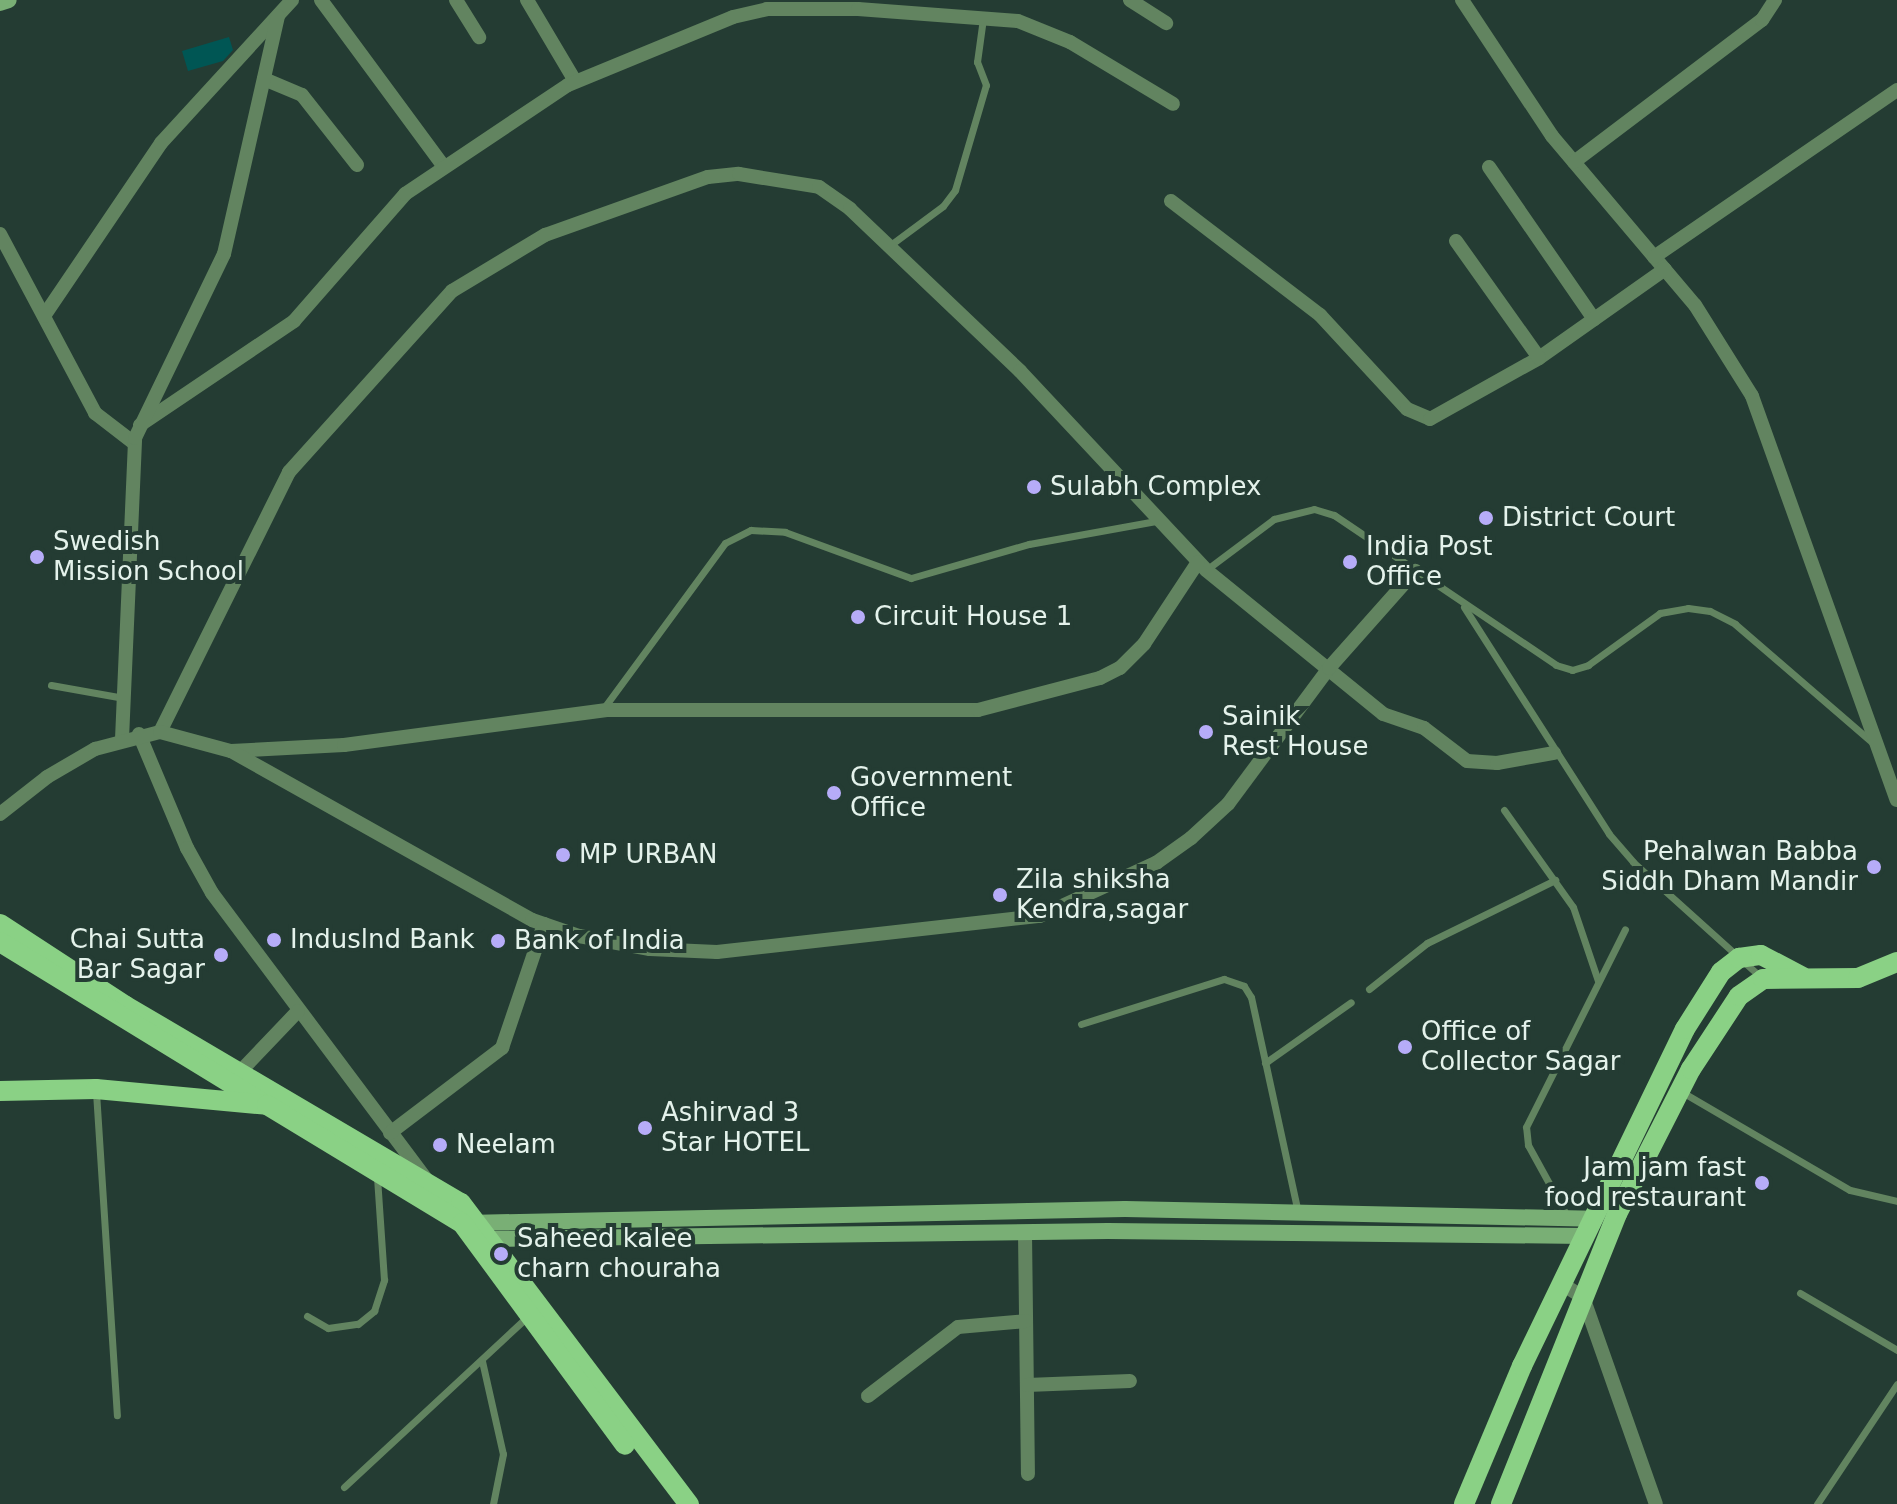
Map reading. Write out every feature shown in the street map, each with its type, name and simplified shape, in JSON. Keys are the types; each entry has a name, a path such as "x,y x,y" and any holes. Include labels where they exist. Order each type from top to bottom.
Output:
{"main road":[{"path":"0,924 235,1077 427,1195 477,1231 689,1504"},
{"path":"0,942 235,1077 267,1105 377,1176 427,1195"},
{"path":"1598,1225 1685,1029 1721,972 1739,958 1761,955 1807,979"},
{"path":"1464,1504 1562,1284 1739,996 1763,979 1858,978 1897,962"},
{"path":"0,1091 96,1089 267,1105"},
{"path":"1501,1504 1607,1241 1598,1225"},
{"path":"477,1231 529,1315 673,1504"}],"street":[{"path":"0,3 9,0"},
{"path":"44,316 161,143 292,0"},
{"path":"321,0 444,167"},
{"path":"456,0 479,37"},
{"path":"527,0 575,81"},
{"path":"1130,0 1166,23"},
{"path":"1462,0 1574,162 1695,305 1752,396 1897,800"},
{"path":"1574,162 1762,20 1775,0"},
{"path":"140,425 294,321 327,288 393,204 444,167 575,81 733,17 767,9 858,9 1018,21 1054,33 1173,104"},
{"path":"122,739 134,443 224,254 278,16"},
{"path":"264,79 302,95 357,165"},
{"path":"1654,257 1897,90"},
{"path":"1489,167 1594,319"},
{"path":"160,732 289,472 466,280 545,235 723,175 819,187 889,246 1020,371 1156,521 1202,566 1383,714 1424,728 1456,757 1497,763 1554,753"},
{"path":"1171,201 1320,315 1407,409 1430,419 1539,358 1665,269"},
{"path":"0,234 99,419 134,443"},
{"path":"1456,241 1539,358"},
{"path":"231,751 344,745 602,711 978,710 1100,678 1120,668 1144,644 1202,566"},
{"path":"0,814 71,761 122,739 160,732 231,751 544,924 650,949 717,952 1040,916 1156,863 1191,838 1228,804 1329,668 1415,571"},
{"path":"139,734 197,869 390,1133 427,1195"},
{"path":"390,1133 502,1048 544,924"},
{"path":"235,1077 298,1011"},
{"path":"477,1231 1125,1209 1568,1218 1598,1225"},
{"path":"477,1231 1025,1233 1598,1225"},
{"path":"1025,1233 1028,1474"},
{"path":"1562,1284 1583,1297 1656,1504"},
{"path":"868,1396 958,1327 1026,1321"},
{"path":"1027,1385 1130,1381"}],"lane":[{"path":"889,246 943,206 955,190 986,85 977,62 983,18"},
{"path":"1202,566 1274,519 1314,509 1334,515 1542,658 1572,670 1588,665 1660,613 1688,608 1710,611 1735,624 1878,747"},
{"path":"602,711 725,543 738,534 768,529 785,532 911,578 1021,545 1156,521"},
{"path":"1462,603 1554,753 1633,862 1763,979"},
{"path":"51,685 124,698"},
{"path":"1504,810 1577,916 1598,981"},
{"path":"1369,989 1427,943 1555,880"},
{"path":"1568,1218 1524,1136 1625,929"},
{"path":"1081,1024 1235,980 1251,997 1298,1212"},
{"path":"1265,1063 1351,1002"},
{"path":"96,1089 117,1415"},
{"path":"1680,1091 1850,1190 1897,1201"},
{"path":"307,1316 328,1328 358,1324 374,1311 384,1280 377,1176"},
{"path":"1800,1293 1897,1350"},
{"path":"344,1487 529,1315"},
{"path":"482,1361 503,1454 493,1504"},
{"path":"1817,1504 1897,1384"}],"building":[{"path":"229,37 233,50 223,61 188,71 182,51"}],"place":[{"name":"Sulabh Complex","path":"1034,487"},
{"name":"District Court","path":"1486,518"},
{"name":"Swedish Mission School","path":"37,557"},
{"name":"India Post Office","path":"1350,562"},
{"name":"Circuit House 1","path":"858,617"},
{"name":"Sainik Rest House","path":"1206,732"},
{"name":"Government Office","path":"834,793"},
{"name":"MP URBAN","path":"563,855"},
{"name":"Pehalwan Babba Siddh Dham Mandir","path":"1874,867"},
{"name":"Zila shiksha Kendra,sagar","path":"1000,895"},
{"name":"Induslnd Bank","path":"274,940"},
{"name":"Bank of India","path":"498,941"},
{"name":"Chai Sutta Bar Sagar","path":"221,955"},
{"name":"Office of Collector Sagar","path":"1405,1047"},
{"name":"Ashirvad 3 Star HOTEL","path":"645,1128"},
{"name":"Neelam","path":"440,1145"},
{"name":"Jam jam fast food restaurant","path":"1762,1183"},
{"name":"Saheed kalee charn chouraha","path":"501,1254"}]}
